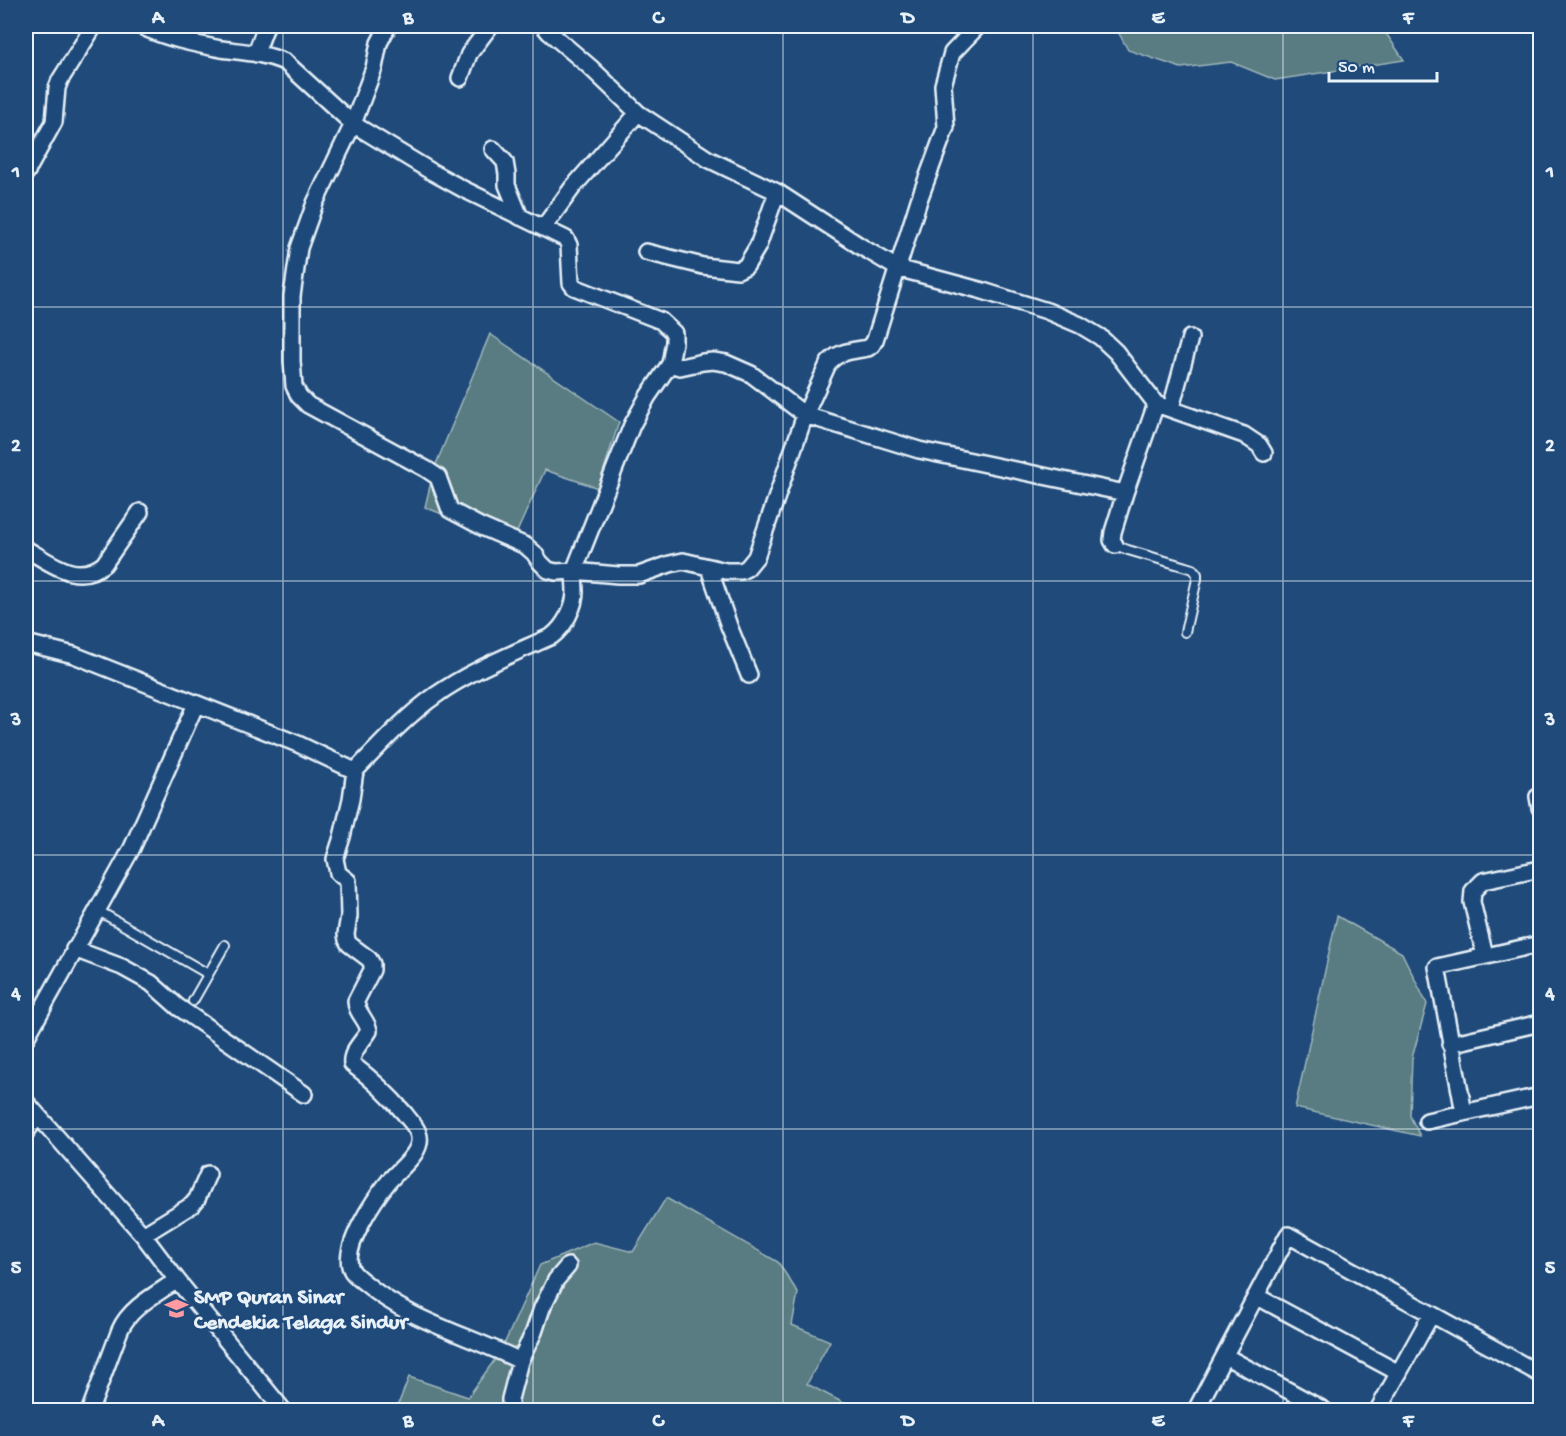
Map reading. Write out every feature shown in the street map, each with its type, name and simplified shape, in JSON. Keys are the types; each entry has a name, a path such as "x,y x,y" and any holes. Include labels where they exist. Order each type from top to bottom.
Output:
{"street":[{"path":"26,173 54,122 57,88 60,80 94,26"},
{"path":"141,26 183,40 221,49 271,56 285,62 353,123 463,189 564,238 568,244 571,283 574,286 661,321 674,333 670,364 648,396 633,425 574,571 576,594 560,630 435,695 393,732 355,771 351,799 335,859 338,873 348,881 347,940 372,964 372,970 356,1001 356,1006 368,1024 369,1031 352,1054 352,1064 391,1097 419,1133 420,1143 415,1154 376,1198 353,1240 349,1263 352,1270 372,1289 406,1311 520,1361"},
{"path":"256,53 266,26"},
{"path":"388,26 379,43 374,68 353,123 315,203 299,248 292,296 294,386 299,396 308,405 438,477 450,510 526,546 548,570 618,575 639,575 683,561 736,572 747,568 756,558 805,416 831,360 838,355 872,345 919,200 946,127 944,85 952,53 978,26"},
{"path":"460,78 469,54 490,26"},
{"path":"544,26 638,113 708,159 777,192 897,268 1025,304 1080,325 1101,337 1116,352 1156,404 1244,435 1259,445 1264,453"},
{"path":"543,228 573,187 638,113"},
{"path":"493,149 505,162 507,185 520,217"},
{"path":"646,252 703,266 738,270 746,266 758,246 777,192"},
{"path":"1171,408 1190,338"},
{"path":"670,364 680,367 713,361 726,363 751,374 805,416 919,450 1125,493"},
{"path":"1114,545 1113,532 1156,404"},
{"path":"26,549 63,570 89,573 104,564 140,512"},
{"path":"709,568 724,615 749,675"},
{"path":"26,644 74,655 298,744 355,771"},
{"path":"26,1038 132,848 196,704"},
{"path":"1540,796 1538,797 1540,808"},
{"path":"1485,956 1472,902 1473,891 1483,881 1540,869"},
{"path":"1464,1113 1437,967 1540,944"},
{"path":"74,949 122,967 151,982 178,1006 304,1095"},
{"path":"1450,1044 1540,1023"},
{"path":"1427,1121 1540,1096"},
{"path":"26,1102 143,1235 282,1410"},
{"path":"26,1132 38,1116"},
{"path":"143,1235 192,1205 208,1174"},
{"path":"1196,1410 1287,1235 1540,1374"},
{"path":"510,1410 510,1399 520,1361 556,1280 568,1266"},
{"path":"90,1410 123,1324 139,1306 177,1280"},
{"path":"1256,1296 1399,1373"},
{"path":"1378,1410 1431,1315"},
{"path":"1225,1356 1324,1410"}],"lane":[{"path":"1114,545 1193,569 1197,574 1197,579 1185,632"},
{"path":"97,910 208,974"},
{"path":"193,1001 225,945"}],"green space":[{"path":"1115,26 1381,26 1404,60 1275,80 1231,62 1181,68 1128,50"},
{"path":"490,334 619,422 598,488 545,470 512,543 425,507 434,469"},
{"path":"1337,916 1402,953 1427,1004 1412,1058 1410,1116 1420,1136 1295,1108"},
{"path":"666,1198 778,1262 798,1293 792,1325 830,1341 807,1384 857,1410 396,1410 409,1377 468,1397 501,1351 540,1265 594,1242 633,1252"}],"place":[{"name":"SMP Quran Sinar Cendekia Telaga Sindur","path":"176,1308"}]}
